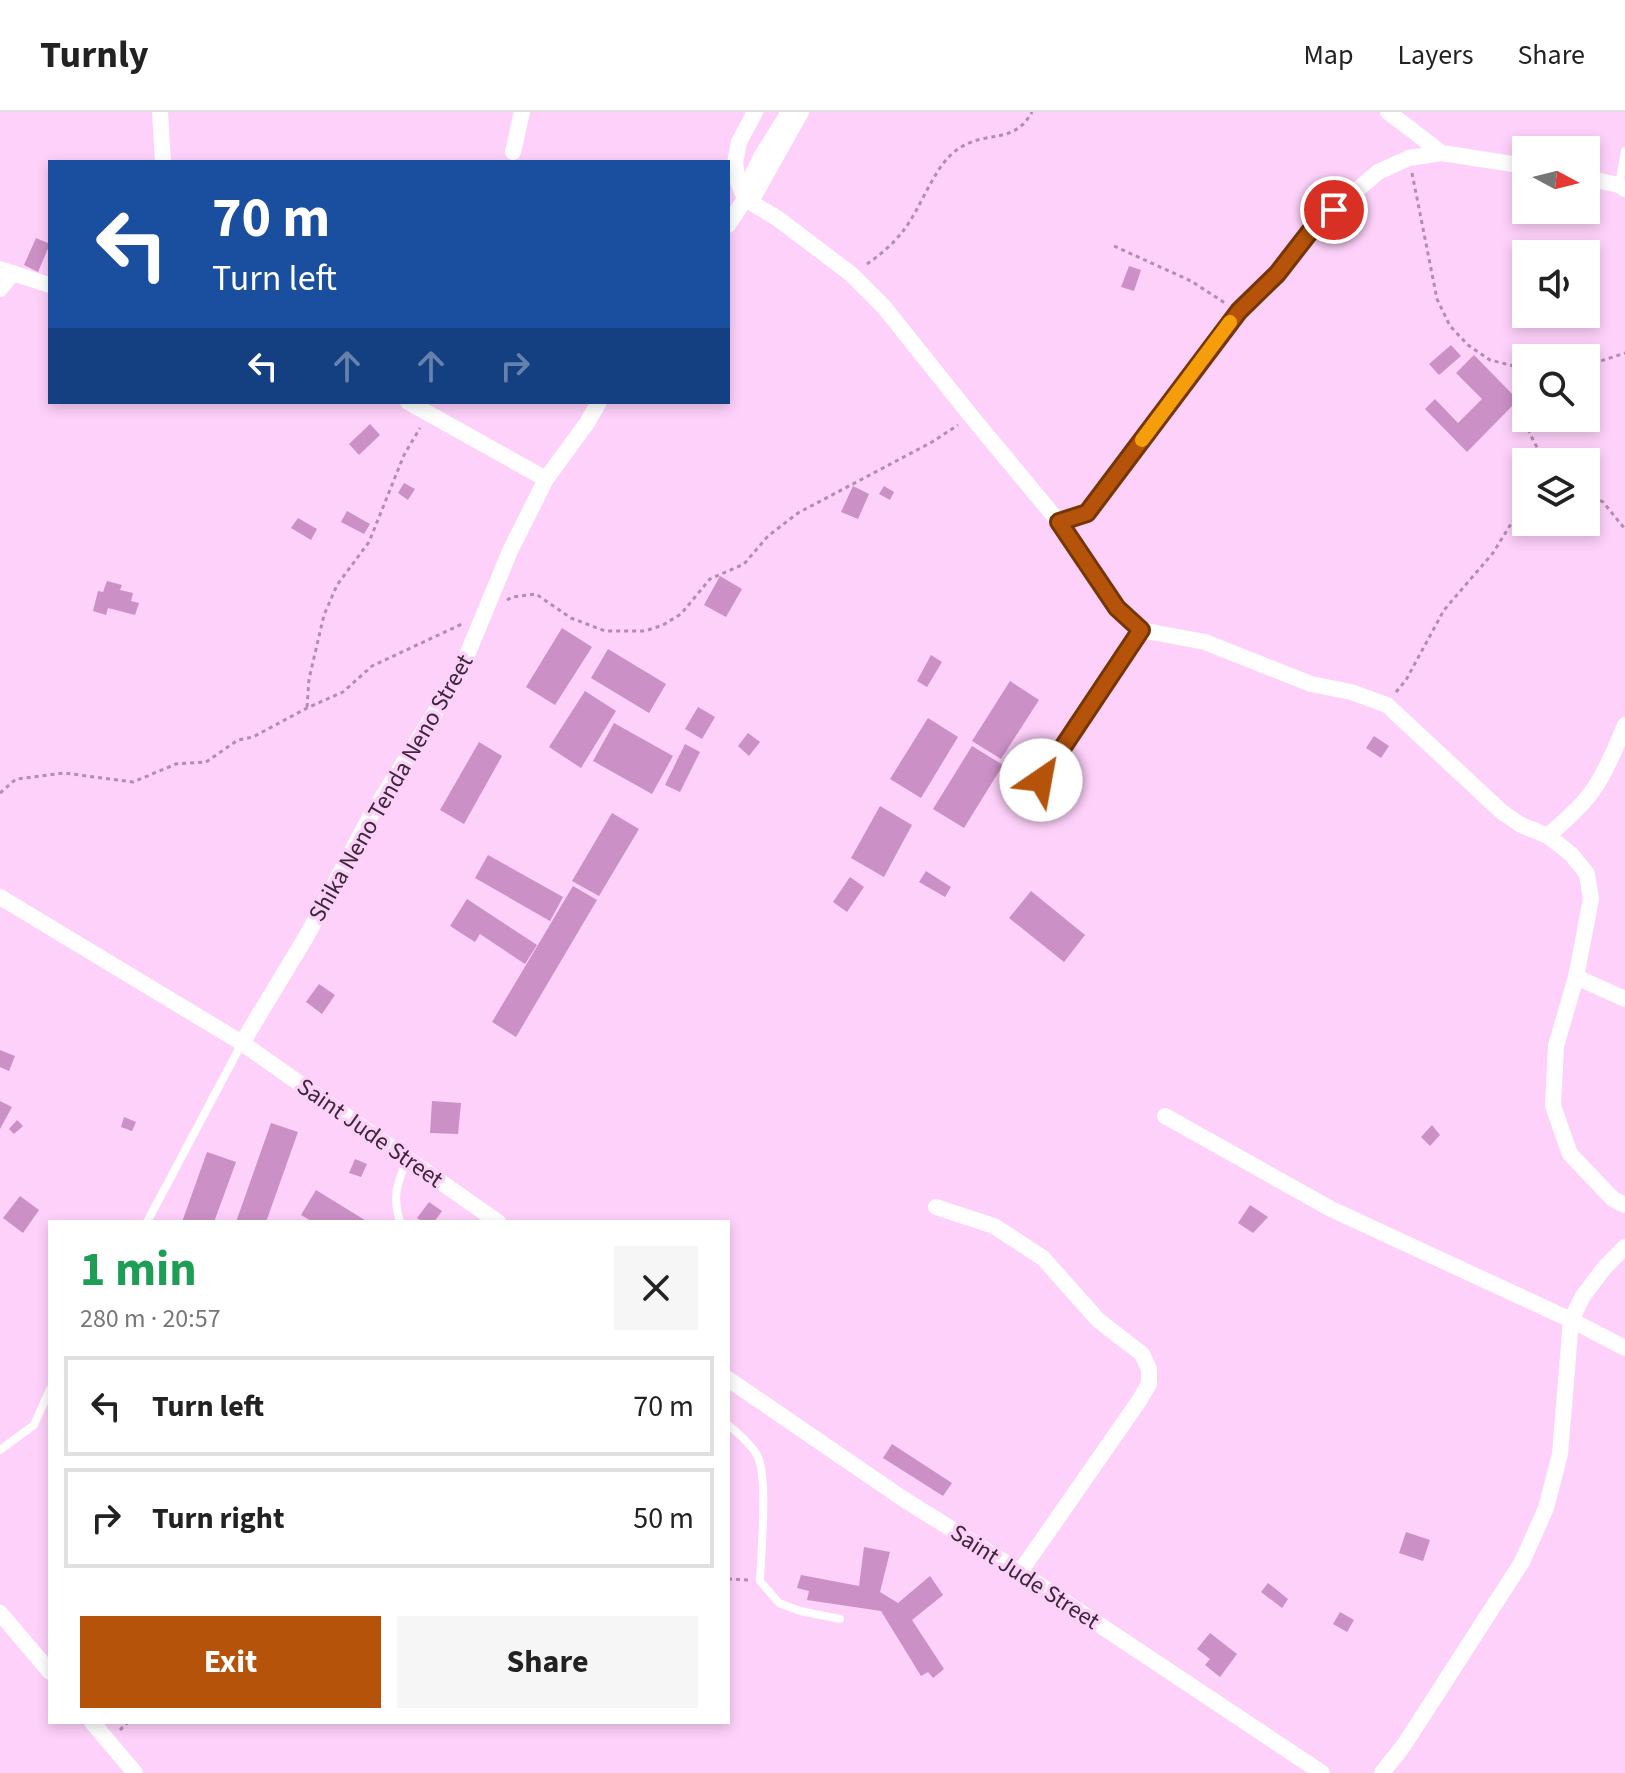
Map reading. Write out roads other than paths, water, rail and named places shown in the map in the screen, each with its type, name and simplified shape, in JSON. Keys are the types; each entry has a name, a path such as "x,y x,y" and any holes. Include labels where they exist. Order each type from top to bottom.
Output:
{"street":[{"path":"160,112 163,160"},
{"path":"513,152 522,112"},
{"path":"755,112 739,142 735,163 738,182 748,201 777,218 851,274 884,307 1059,522 1117,608 1141,630 1205,642 1311,684 1351,692 1387,705 1502,812 1521,825 1548,836 1571,854 1587,874 1591,899 1576,977 1556,1046 1553,1106 1570,1154 1613,1199 1625,1205"},
{"path":"748,201 752,176 789,112"},
{"path":"730,223 748,201 801,112"},
{"path":"1388,112 1442,153"},
{"path":"1059,522 1087,513 1239,311 1277,274 1312,229 1378,172 1409,158 1442,153 1512,164"},
{"path":"1600,182 1622,187"},
{"path":"0,289 7,271 48,284"},
{"path":"411,404 546,479"},
{"name":"Shika Neno Tenda Neno Street","path":"242,1043 306,937 370,817 460,672 510,551 546,479 598,404"},
{"path":"1548,836 1596,786 1625,725"},
{"name":"Saint Jude Street","path":"0,897 242,1043 495,1220"},
{"path":"1576,977 1625,999"},
{"path":"1165,1116 1331,1209 1625,1348"},
{"path":"936,1207 994,1226 1043,1258 1098,1320 1142,1354 1149,1369 1149,1384 1139,1401 1020,1572"},
{"path":"1382,1773 1404,1745 1522,1562 1546,1508 1560,1454 1571,1320 1583,1296 1625,1247"},
{"name":"Saint Jude Street","path":"730,1380 902,1498 1020,1572 1322,1773"},
{"path":"0,1613 48,1670"},
{"path":"94,1724 135,1773"}],"lane":[{"path":"1622,187 1625,151"},
{"path":"1041,780 1141,630"},
{"path":"148,1220 242,1043"},
{"path":"399,1220 395,1189 407,1159"},
{"path":"0,1450 34,1425 48,1394"},
{"path":"730,1426 758,1457 763,1481 760,1581 779,1603 800,1611 840,1619"}]}
